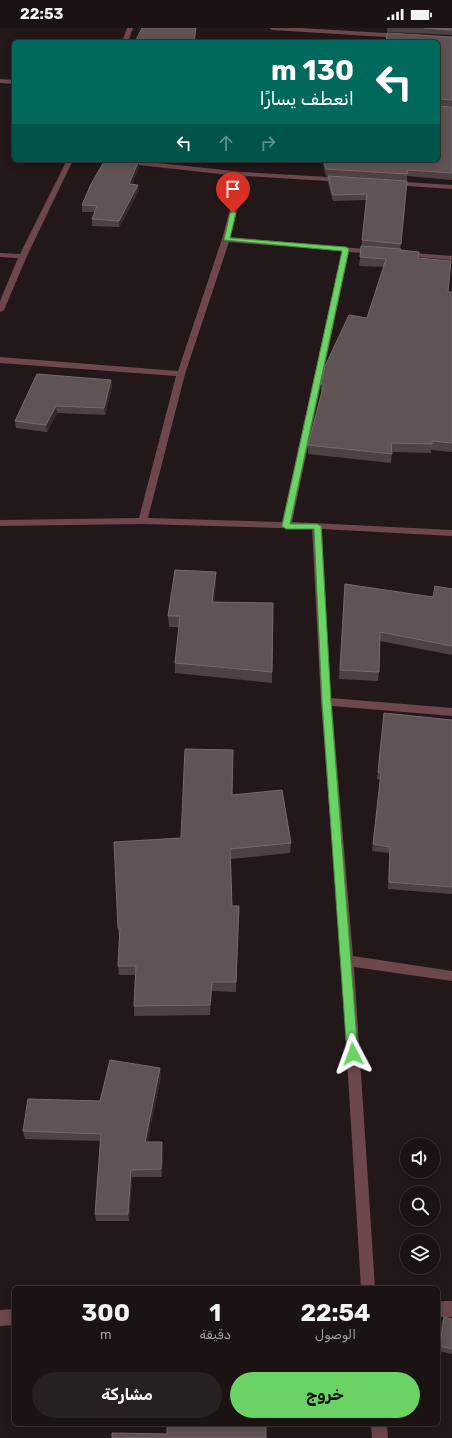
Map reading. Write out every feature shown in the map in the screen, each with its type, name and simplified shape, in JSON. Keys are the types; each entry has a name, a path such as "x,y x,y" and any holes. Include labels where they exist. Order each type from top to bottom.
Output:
{"street":[{"path":"126,40 130,28"},
{"path":"272,28 405,36"},
{"path":"0,81 12,82"},
{"path":"0,310 23,256 69,162"},
{"path":"129,162 242,174 351,181"},
{"path":"143,521 181,374 226,239 242,174"},
{"path":"382,183 452,187"},
{"path":"226,239 384,252"},
{"path":"286,526 346,249"},
{"path":"399,254 452,258"},
{"path":"0,255 23,256"},
{"path":"0,360 181,374"},
{"path":"0,523 143,521 317,526 452,533"},
{"path":"317,526 326,702 347,961 368,1286"},
{"path":"326,702 452,712"},
{"path":"347,961 452,976"},
{"path":"440,1309 452,1309"},
{"path":"0,1318 12,1317"},
{"path":"379,1426 380,1438"}],"building":[{"path":"142,28 196,28 194,40 136,40"},
{"path":"424,28 452,28 452,30"},
{"path":"387,33 452,37 452,100 440,99 440,40 386,40"},
{"path":"440,106 452,107 452,173 408,170 407,174 326,169 324,162 440,162"},
{"path":"104,162 138,162 129,184 138,185 119,221 92,219 97,206 82,205 91,184"},
{"path":"328,176 407,181 401,244 362,240 367,194 333,195"},
{"path":"361,246 419,252 418,258 451,261 448,292 452,292 452,443 432,441 432,444 391,443 392,454 308,445 324,384 321,384 325,366 349,315 367,318 386,259 360,257"},
{"path":"37,374 111,380 104,408 56,406 46,425 15,421"},
{"path":"175,570 216,572 212,602 273,603 272,672 175,663 180,616 168,616"},
{"path":"345,584 433,597 435,586 452,589 452,646 380,632 379,672 340,670"},
{"path":"384,713 452,720 452,887 389,882 390,847 373,844 381,773 378,772"},
{"path":"185,749 233,750 232,795 282,790 291,843 230,849 232,906 239,906 236,982 212,982 210,1005 134,1006 136,966 118,966 120,928 118,928 114,842 181,838"},
{"path":"110,1060 160,1068 145,1142 162,1142 161,1169 131,1170 128,1214 95,1214 101,1134 23,1131 28,1099 100,1101"},
{"path":"444,1317 452,1319 452,1349 440,1346"},
{"path":"167,1426 266,1426 266,1438 112,1438 112,1433 167,1434"}],"route":[{"path":"233,213 226,239 346,249 286,526 317,526 326,702 353,1054"}]}
